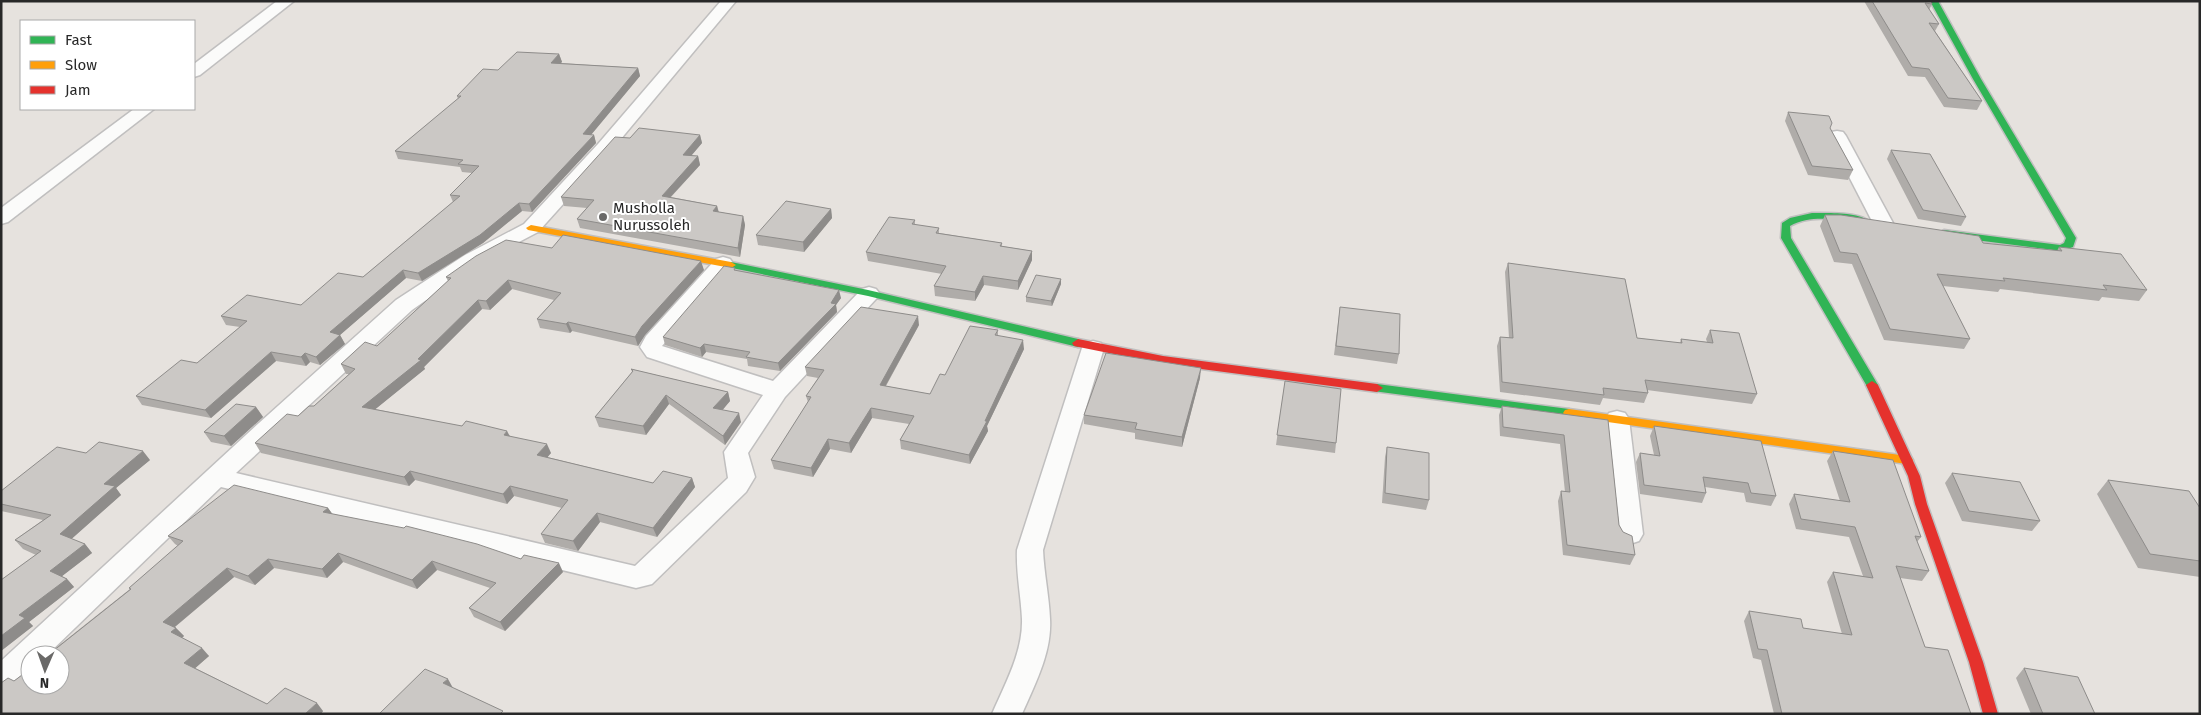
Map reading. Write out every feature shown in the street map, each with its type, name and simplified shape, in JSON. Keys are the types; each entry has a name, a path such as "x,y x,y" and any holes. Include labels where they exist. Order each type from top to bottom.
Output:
{"street":[{"path":"195,71 288,1"},
{"path":"1,680 216,477 404,305 472,259 531,228 604,148 729,1"},
{"path":"1929,230 2002,242 2061,248 2069,245 2072,238 1977,79 1934,1"},
{"path":"1,218 144,110"},
{"path":"1837,136 1888,224"},
{"path":"1888,224 1836,217 1790,219 1785,225 1786,238 1872,385 1907,460 1976,662 1991,714"},
{"path":"531,228 723,263 869,294 1093,348 1163,360 1617,419 1907,460"},
{"path":"723,263 654,340 651,347 655,352 778,391"},
{"path":"216,477 636,577 642,576 737,485 742,477 736,452 778,391 869,294"},
{"path":"1007,714 1027,668 1035,638 1036,619 1030,576 1032,543 1093,348"},
{"path":"1617,419 1630,534"}],"building":[{"path":"1872,1 1931,1 1932,4 1925,3 1939,24 1929,23 1982,101 1948,98 1929,69 1912,67"},
{"path":"517,52 559,54 551,63 638,68 583,134 594,135 529,204 519,203 480,235 418,273 403,270 330,332 340,335 316,357 305,353 301,357 271,352 205,410 136,396 181,360 197,363 247,321 221,316 247,295 301,305 338,273 363,277 460,196 450,195 479,166 458,164 463,160 395,151 461,96 457,96 483,69 498,70"},
{"path":"1788,112 1829,116 1832,123 1830,128 1853,170 1812,166"},
{"path":"639,128 700,135 683,155 698,156 662,196 717,206 713,211 743,216 738,248 577,219 594,200 561,197 615,137 630,138"},
{"path":"1891,150 1930,154 1966,217 1923,210"},
{"path":"786,201 831,209 803,242 756,235"},
{"path":"1825,215 1841,215 1979,236 1983,243 2062,251 2059,247 2121,254 2147,290 2103,285 2107,290 2003,278 2005,281 1937,274 1970,339 1890,329 1857,254 1840,252"},
{"path":"889,217 915,220 912,224 939,228 936,233 1002,243 1000,246 1032,251 1018,281 983,276 975,292 934,286 946,266 866,252"},
{"path":"563,235 701,261 642,326 635,337 568,322 566,324 537,319 561,293 508,280 486,301 478,300 418,359 421,360 362,407 462,426 466,421 507,431 504,435 547,444 537,455 653,483 663,471 692,478 653,528 597,513 573,541 541,534 568,500 510,486 503,494 410,471 404,477 255,443 287,414 298,416 309,406 314,406 355,369 341,364 365,342 377,346 451,278 446,277 476,256 506,240 552,248"},
{"path":"1508,263 1625,279 1637,338 1682,343 1681,339 1713,343 1710,330 1739,333 1757,394 1645,380 1648,393 1603,388 1604,395 1502,382 1500,337 1513,338"},
{"path":"724,266 735,268 734,270 839,290 831,303 836,304 778,363 746,357 750,352 704,344 700,348 663,337"},
{"path":"1036,275 1061,279 1051,301 1026,297"},
{"path":"861,307 918,316 880,385 930,394 940,374 945,375 970,326 998,330 995,335 1023,340 985,421 987,421 969,455 900,440 914,416 871,408 849,443 828,439 811,468 771,460 811,397 806,396 824,370 805,367"},
{"path":"1340,307 1400,314 1399,354 1336,346"},
{"path":"1106,353 1201,368 1182,437 1135,429 1137,423 1084,415"},
{"path":"631,369 728,392 713,408 739,413 723,436 666,395 643,426 595,417 633,371"},
{"path":"1285,381 1341,389 1336,443 1277,435"},
{"path":"236,404 256,407 224,436 204,432"},
{"path":"1502,406 1608,420 1619,525 1623,532 1632,536 1635,555 1567,545 1561,491 1570,492 1564,435 1503,427"},
{"path":"1654,426 1761,441 1776,496 1751,493 1748,483 1703,477 1706,493 1644,485 1640,453 1660,456"},
{"path":"99,442 143,451 104,484 115,486 60,534 85,544 50,571 67,579 19,615 25,618 1,636 1,580 41,551 15,540 51,515 1,504 1,491 57,447 86,453"},
{"path":"1387,447 1429,453 1429,500 1385,493"},
{"path":"1833,451 1893,460 1921,537 1915,536 1929,571 1896,566 1925,647 1948,650 1971,714 1782,714 1767,650 1758,649 1749,611 1801,619 1803,628 1852,635 1833,572 1873,578 1855,527 1801,519 1794,494 1850,502"},
{"path":"1952,473 2020,482 2040,521 1969,511"},
{"path":"2108,480 2189,491 2200,508 2200,561 2150,554"},
{"path":"234,485 328,508 323,512 404,528 406,526 477,544 521,559 524,555 559,563 500,622 469,608 496,583 432,561 412,580 338,553 322,569 268,559 248,576 227,568 163,622 176,628 171,632 202,648 184,663 267,704 285,688 317,703 305,714 1,714 1,683 8,678 14,681 20,676 20,695 70,695 70,645 61,645 131,589 129,588 183,541 168,536"},
{"path":"2024,668 2078,677 2095,714 2043,714"},
{"path":"425,669 448,679 443,683 503,711 500,714 379,714"}],"traffic: fast":[{"path":"1934,1 1977,79 2071,238 2069,245 2061,248 1944,233"},
{"path":"1862,220 1832,216 1812,216 1803,217 1785,225 1786,238 1872,385"},
{"path":"731,265 868,293 1078,343"},
{"path":"1377,388 1569,413"}],"traffic: slow":[{"path":"531,228 731,265"},
{"path":"1569,413 1907,460"}],"traffic: jam":[{"path":"1078,343 1163,360 1377,388"},
{"path":"1872,385 1914,476 1921,504 1976,662 1991,714"}],"place":[{"name":"Musholla Nurussoleh","path":"603,217"}]}
